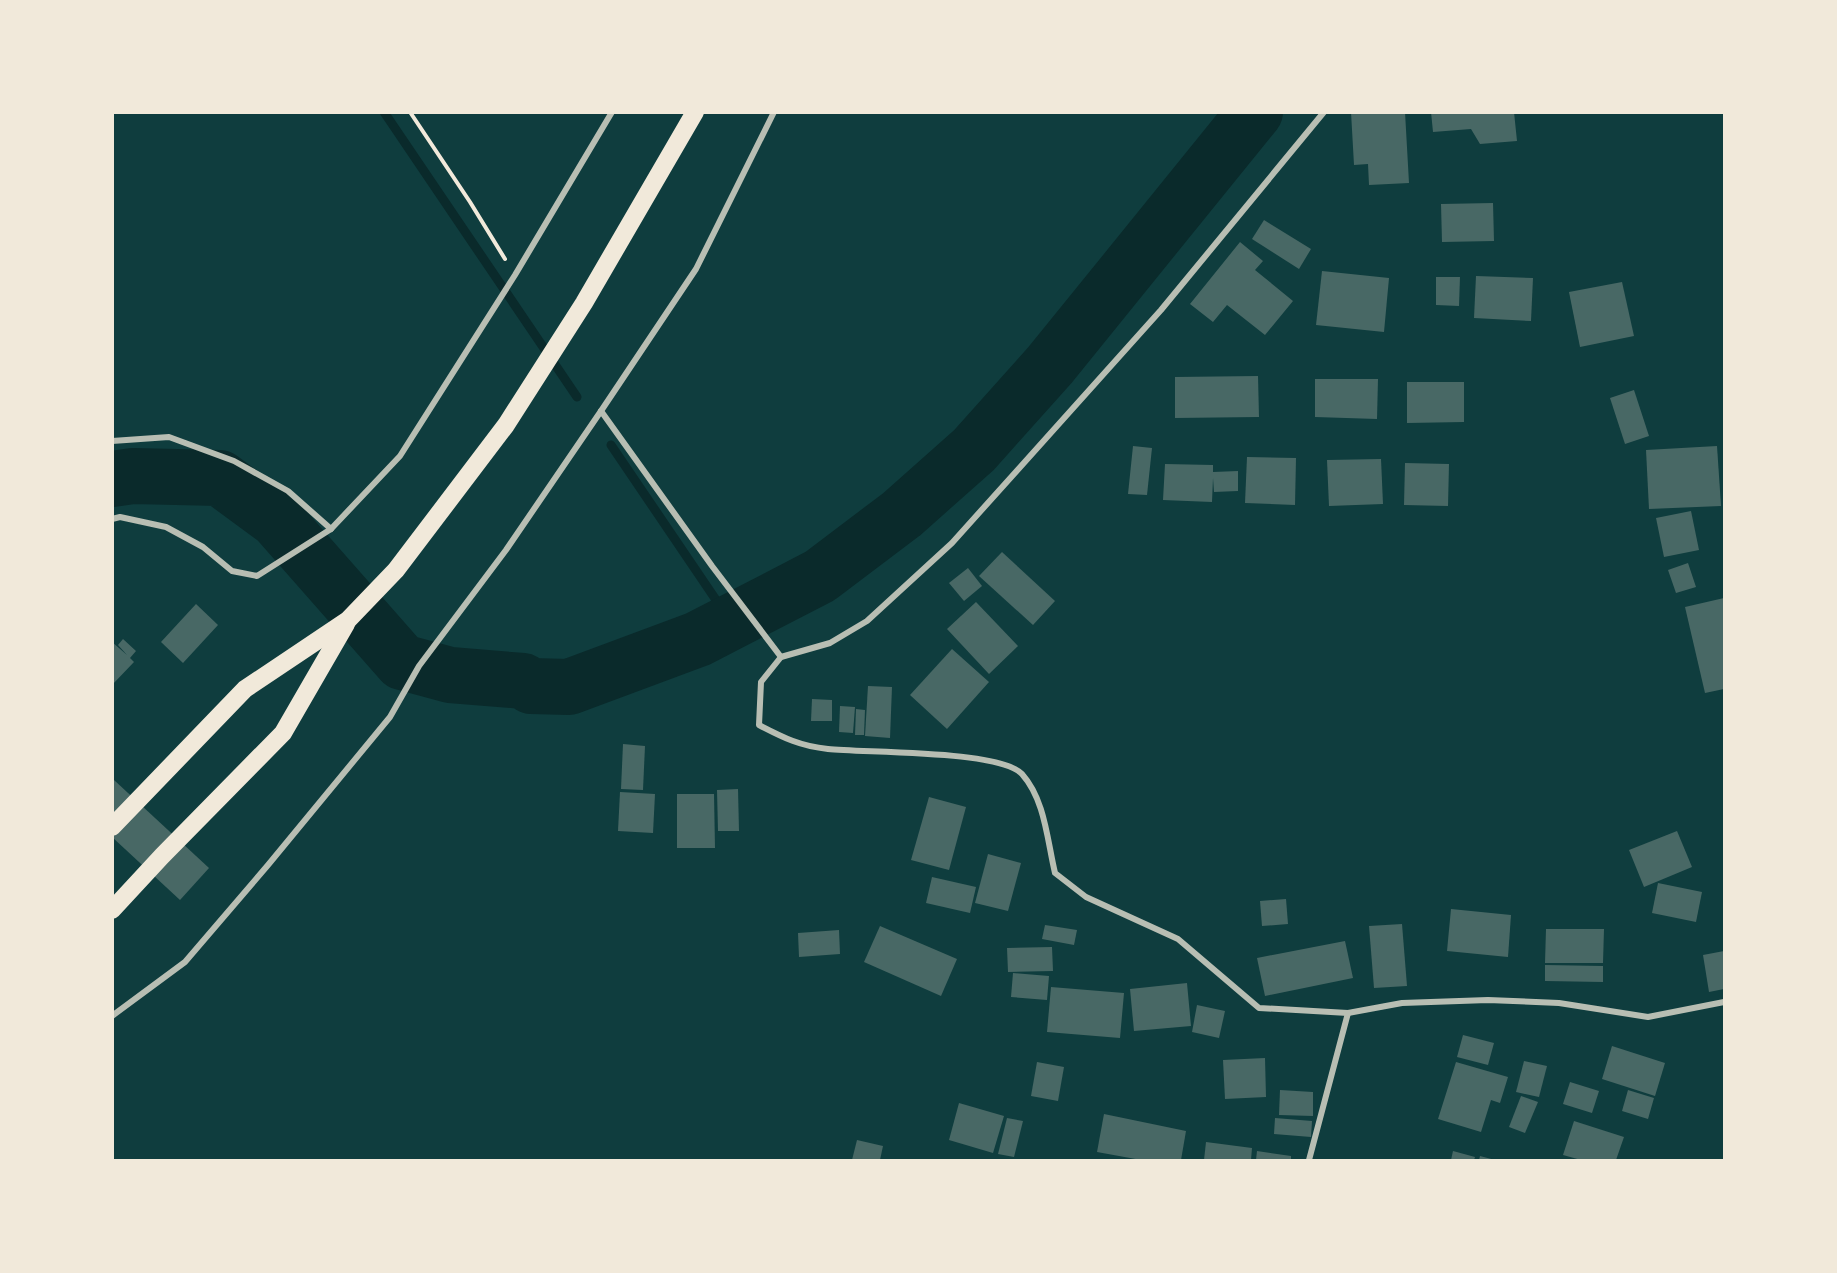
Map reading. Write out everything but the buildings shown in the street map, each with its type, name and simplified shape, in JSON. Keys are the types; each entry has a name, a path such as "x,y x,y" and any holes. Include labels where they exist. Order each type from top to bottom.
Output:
{"highway":[{"path":"112,827 245,689 348,620 396,570 506,425 584,303 695,112"},
{"path":"112,910 162,855 283,732 348,620"}],"street":[{"path":"112,519 120,517 166,527 203,547 232,571 257,576 331,529 400,456 515,275 612,112"},
{"path":"112,1016 185,962 390,717 419,666 506,550 696,268 774,112"},
{"path":"1324,112 1161,310 952,543 867,621 830,643 781,656 761,682 759,725 793,743 828,749 994,760 1020,772 1039,800 1054,873 1086,897 1178,939 1259,1008 1348,1013 1402,1003 1488,999 1559,1003 1648,1017 1725,1002"},
{"path":"601,411 712,566 781,656"},
{"path":"112,441 169,437 234,461 288,491 331,529"},
{"path":"1309,1161 1348,1013"}],"path":[{"path":"410,112 515,275"}],"waterway":[{"path":"384,112 577,397"},
{"path":"112,479 133,476 220,478 277,520 402,662 450,675 523,681 531,686 569,687 698,639 820,576 902,514 974,450 1050,365 1255,112"},
{"path":"611,445 731,622"}]}
